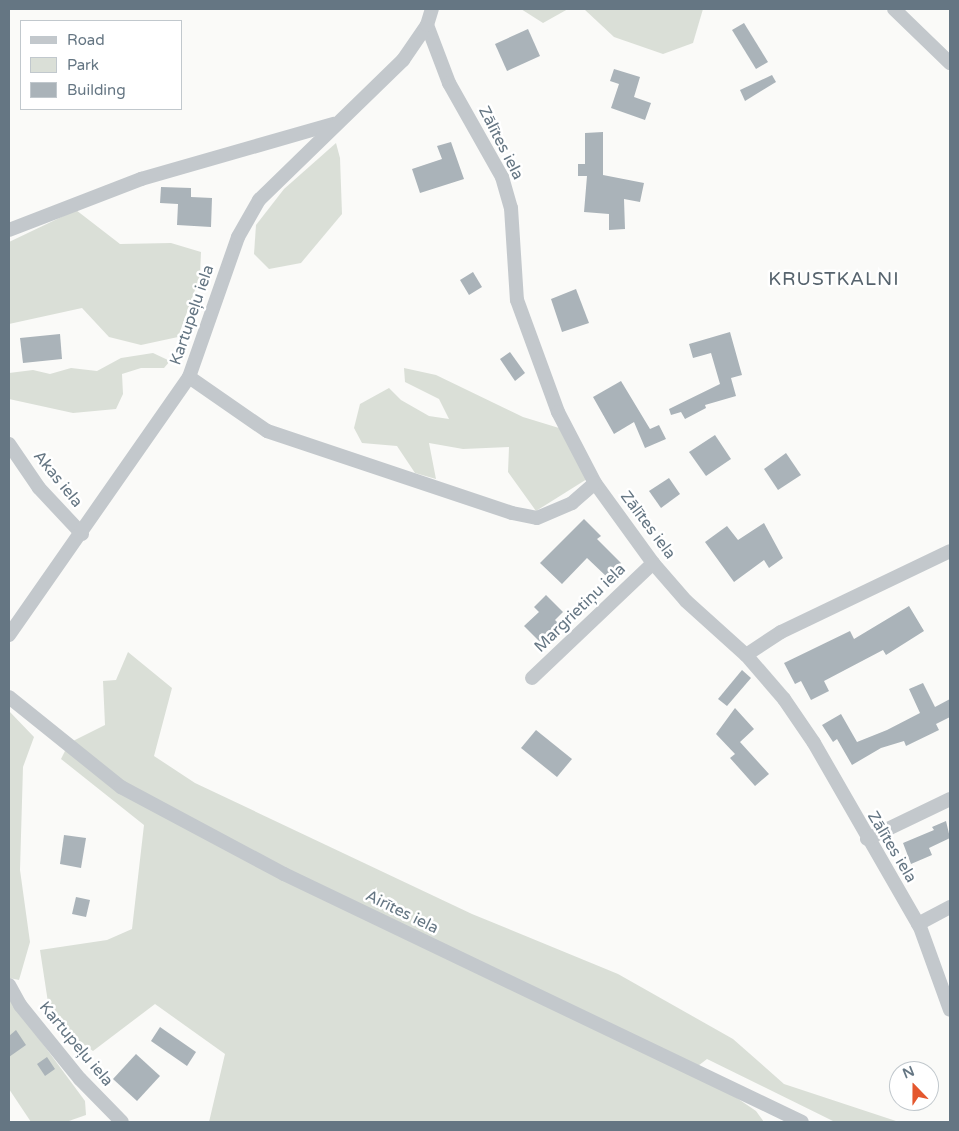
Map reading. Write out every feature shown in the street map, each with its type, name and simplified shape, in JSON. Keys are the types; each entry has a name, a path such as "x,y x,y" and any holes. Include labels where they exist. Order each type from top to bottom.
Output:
{"street":[{"path":"427,25 432,9"},
{"path":"894,9 950,63"},
{"name":"Kartupeļu iela","path":"9,635 82,534 189,377 238,237 259,200 336,123 403,60 427,25"},
{"name":"Zālītes iela","path":"427,25 449,83 502,177 511,208 516,300 558,412 595,482 653,563 686,601 746,655 784,698 814,743 867,839 918,924 949,1003"},
{"path":"9,230 141,179 336,123"},
{"path":"189,377 267,431 512,513 537,518 572,503 595,482"},
{"name":"Akas iela","path":"9,444 39,488 82,534"},
{"path":"746,655 781,632 950,551"},
{"name":"Margrietiņu iela","path":"532,678 653,563"},
{"name":"Airītes iela","path":"9,697 122,787 275,870 802,1122"},
{"path":"867,839 950,799"},
{"path":"918,924 950,907"},
{"name":"Kartupeļu iela","path":"9,984 20,1005 80,1079 122,1122"}],"green space":[{"path":"521,9 568,9 543,23"},
{"path":"584,9 703,9 693,43 663,54 614,37"},
{"path":"336,143 340,158 342,214 301,263 269,269 254,254 256,225 284,189"},
{"path":"76,210 120,244 171,243 201,252 200,276 178,337 141,345 109,337 82,308 9,324 9,242"},
{"path":"153,353 170,361 164,368 141,368 122,374 123,394 116,409 73,413 9,399 9,373 33,370 50,374 71,368 97,371 121,358"},
{"path":"404,368 436,375 523,417 559,428 587,479 536,511 508,472 509,447 463,449 429,443 436,479 415,473 397,446 362,443 354,428 360,404 389,388 401,400 429,416 449,419 439,399 405,382"},
{"path":"128,652 172,688 154,756 195,783 472,914 618,974 733,1039 784,1084 899,1122 835,1122 707,1059 694,1069 756,1111 764,1122 209,1122 225,1054 155,1004 93,1051 51,1022 40,950 107,940 132,929 144,825 61,759 69,743 105,725 103,681 116,680"},
{"path":"9,711 34,737 23,767 20,870 30,942 19,980 9,978"},
{"path":"9,998 85,1101 86,1115 66,1122 31,1122 9,1089"}],"building":[{"path":"744,23 768,62 756,69 732,30"},
{"path":"528,29 540,56 507,71 495,44"},
{"path":"614,69 640,77 634,97 651,103 645,120 611,108 619,84 610,81"},
{"path":"772,75 776,82 745,101 740,90"},
{"path":"603,132 603,175 644,183 640,202 624,199 625,229 609,230 609,214 584,212 587,176 578,176 578,164 585,164 585,133"},
{"path":"451,142 464,179 420,193 412,169 442,159 437,146"},
{"path":"161,187 191,188 191,197 212,198 211,227 177,225 178,204 160,203"},
{"path":"473,272 482,287 469,295 460,280"},
{"path":"576,289 589,323 562,332 551,299"},
{"path":"730,332 742,375 731,378 736,396 705,405 706,408 685,419 681,412 671,415 669,409 720,384 711,353 693,358 689,344"},
{"path":"60,334 62,359 23,363 20,338"},
{"path":"510,352 525,373 515,381 500,359"},
{"path":"621,381 650,429 659,425 666,439 645,448 634,422 614,434 593,397"},
{"path":"715,435 731,459 706,476 689,452"},
{"path":"786,453 801,475 778,490 764,469"},
{"path":"669,478 680,494 661,508 649,491"},
{"path":"584,519 601,536 597,539 621,563 607,577 587,558 562,584 540,563"},
{"path":"764,523 783,558 769,568 764,560 734,582 705,542 727,526 738,540"},
{"path":"546,595 563,612 555,620 560,625 541,643 524,626 539,612 534,607"},
{"path":"909,606 924,631 886,655 883,650 824,681 829,691 811,700 801,681 795,684 784,663 850,631 854,639"},
{"path":"742,670 751,678 727,706 718,699"},
{"path":"923,683 935,707 950,699 950,717 936,724 939,730 906,746 904,741 881,748 852,765 837,739 833,742 822,725 841,714 857,742 887,730 920,713 909,689"},
{"path":"735,708 754,729 740,742 769,774 755,786 730,758 735,754 716,734"},
{"path":"536,730 572,759 557,777 521,748"},
{"path":"946,821 950,838 929,848 932,855 911,864 903,843 934,830 932,827"},
{"path":"64,835 86,838 81,868 60,864"},
{"path":"76,897 90,900 86,917 72,914"},
{"path":"160,1027 196,1052 187,1066 151,1041"},
{"path":"16,1030 26,1045 9,1057 9,1036"},
{"path":"136,1054 160,1076 137,1101 113,1079"},
{"path":"47,1057 55,1069 45,1076 37,1064"}],"district":[{"name":"KRUSTKALNI","path":"834,280"}]}
